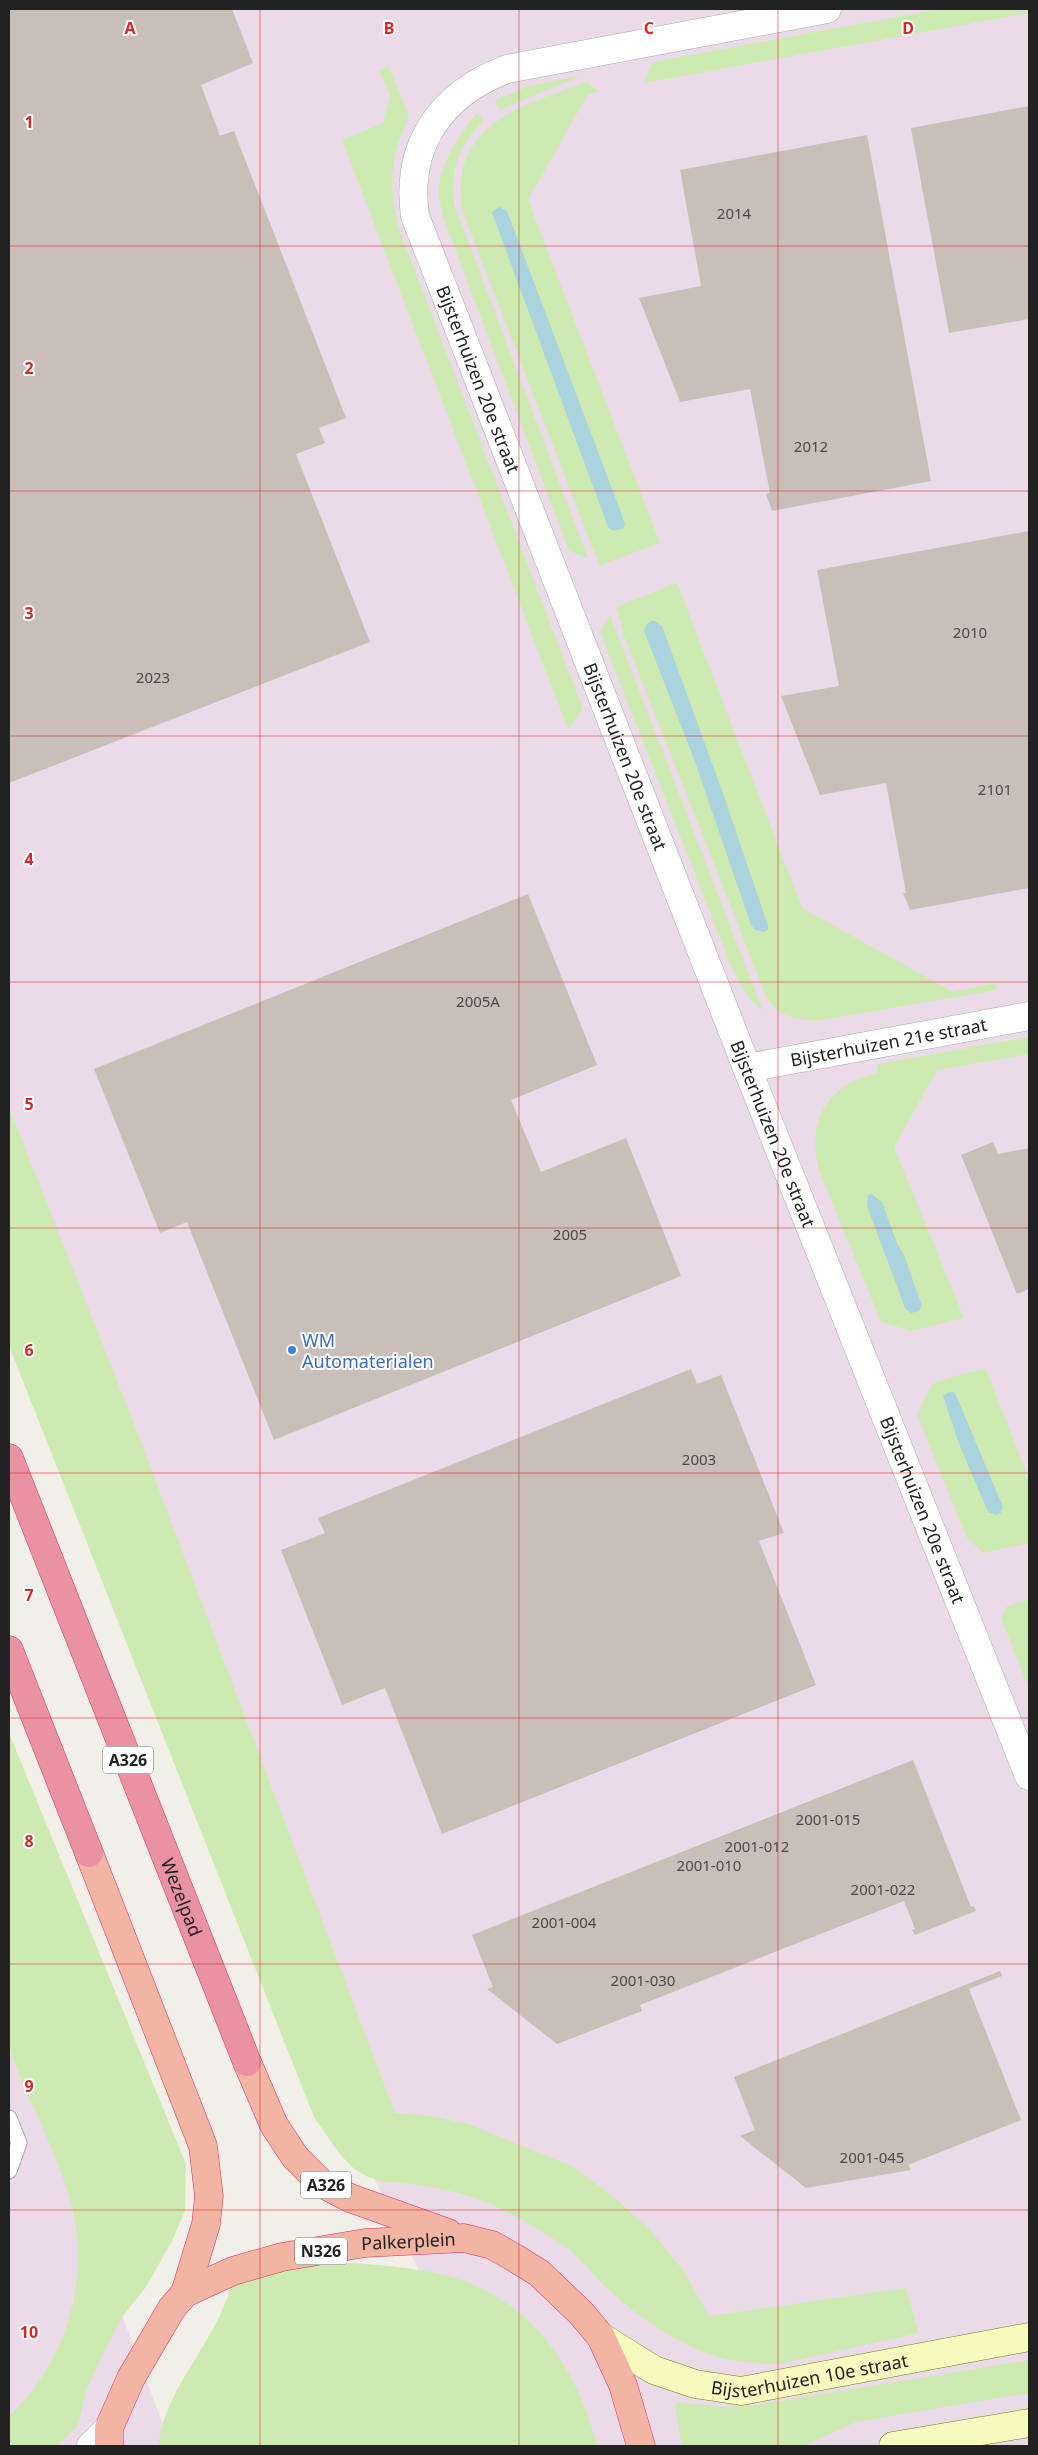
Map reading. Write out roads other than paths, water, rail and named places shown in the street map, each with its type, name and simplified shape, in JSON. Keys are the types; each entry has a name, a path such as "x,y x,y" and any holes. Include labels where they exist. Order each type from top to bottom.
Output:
{"highway":[{"name":"Wezelpad","path":"9,1458 247,2062 274,2125 296,2157 322,2183 350,2198 464,2238"},
{"path":"9,1650 203,2146 209,2196 206,2224 185,2293"},
{"name":"Palkerplein","path":"103,2440 131,2378 172,2308 185,2293 232,2270 282,2257 364,2243 464,2238 492,2245 539,2273 581,2313 601,2337 623,2386 641,2446"}],"main road":[{"name":"Bijsterhuizen 10e straat","path":"601,2337 654,2370 696,2384 741,2391 1029,2337"},
{"path":"893,2446 1029,2423"}],"street":[{"name":"Bijsterhuizen 20e straat","path":"827,9 507,69 483,78 463,90 444,110 430,130 420,152 412,192 419,226 747,1068 1029,1776"},
{"name":"Bijsterhuizen 21e straat","path":"747,1068 1029,1016"}],"lane":[{"path":"9,2118 19,2143 9,2171"}],"water":[{"path":"499,207 507,211 622,515 625,525 623,529 613,531 608,527 494,218 492,212"},
{"path":"651,621 655,621 662,626 724,796 768,926 768,930 764,932 755,930 751,925 694,759 644,631 646,625"},
{"path":"872,1194 882,1202 897,1243 904,1255 922,1306 919,1311 911,1313 905,1308 867,1206 868,1195"},
{"path":"949,1392 954,1392 956,1395 1003,1507 1001,1513 996,1515 988,1512 959,1444 943,1396"}],"place":[{"name":"WM Automaterialen","path":"292,1350"}]}
